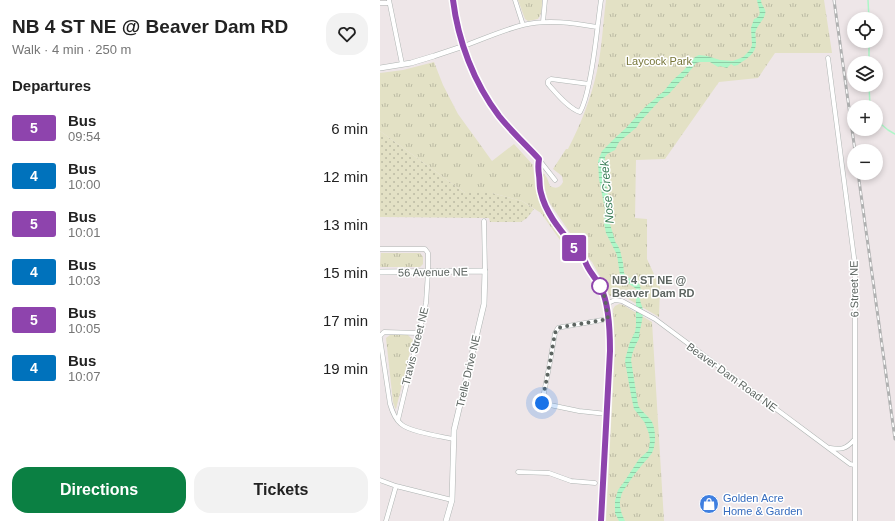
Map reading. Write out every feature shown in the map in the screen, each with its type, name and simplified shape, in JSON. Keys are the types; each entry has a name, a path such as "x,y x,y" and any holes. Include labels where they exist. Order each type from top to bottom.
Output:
{"street":[{"path":"453,0 455,16 464,46 480,84 508,127 539,159 555,180"},
{"path":"515,0 523,25"},
{"path":"543,22 545,0"},
{"path":"589,84 551,79 548,81 548,84 575,111 580,112 586,99 589,84 592,68 601,0"},
{"path":"380,3 388,2 402,64"},
{"path":"380,68 411,63 428,58 523,25 543,22 569,22 597,26"},
{"name":"6 Street NE","path":"828,58 855,265 855,521"},
{"name":"Trelle Drive NE","path":"446,521 452,500 454,430 484,304 484,221"},
{"name":"Travis Street NE","path":"380,249 425,250 428,253 426,303 398,420"},
{"path":"586,265 601,287 606,304 610,336 607,414 600,521"},
{"name":"56 Avenue NE","path":"380,272 485,271"},
{"name":"Beaver Dam Road NE","path":"606,304 618,300 628,304 655,320 850,464 854,465"},
{"path":"542,403 555,333 558,328 608,319"},
{"path":"418,333 384,332 380,337 390,404 393,413 401,424 426,433 453,439"},
{"path":"550,405 580,411 607,414"},
{"path":"830,448 839,450 845,448 854,440"},
{"path":"518,472 549,473 571,481 596,483"},
{"path":"380,480 396,486 452,500"},
{"path":"386,521 396,486"}],"green space":[{"path":"518,0 542,0 541,13 538,19 528,21 525,19"},
{"name":"Laycock Park","path":"606,0 824,0 832,53 775,53 758,78 719,82 665,159 636,160 635,218 647,219 647,259 660,287 659,317 623,296 615,294 609,295 592,262 585,255 549,202 544,183 542,171 550,186 558,187 561,186 563,182 562,176 553,169 573,140 592,91 600,53"},
{"path":"434,62 443,85 458,114 492,161 514,144 533,165 535,185 542,207 576,255 572,257 541,213 522,201 492,193 465,193 380,131 380,73 403,70"},
{"path":"380,131 465,193 492,193 522,201 534,209 527,218 521,222 490,222 489,218 380,217"},
{"path":"381,253 420,253 423,257 423,264 420,267 381,267"},
{"path":"619,304 652,322 664,521 606,521 615,349 613,309"},
{"path":"390,335 408,335 413,340 396,409 393,402 386,338"}],"water":[{"name":"Nose Creek","path":"757,0 761,0 765,9 764,18 756,30 756,47 750,56 738,65 734,66 731,64 727,68 720,66 718,67 710,62 696,63 668,95 661,99 637,127 619,142 615,150 607,154 605,157 606,183 608,196 612,204 609,216 610,224 616,244 617,243 620,250 624,273 627,277 639,284 641,292 640,302 643,310 639,339 631,360 638,405 652,422 655,438 652,453 622,493 620,507 625,521 619,521 615,513 615,501 618,490 639,459 648,451 650,441 645,423 634,409 625,361 636,326 636,289 622,279 617,255 606,233 604,223 605,209 599,179 598,161 602,151 644,108 664,91 695,57 699,55 720,60 733,61 743,57 752,45 751,28 754,19 760,14"}],"waterway":[{"path":"868,0 869,12"},
{"path":"869,48 869,56"},
{"path":"869,92 870,100"},
{"path":"883,126 895,134"}],"railway":[{"path":"834,0 854,144"},
{"path":"859,180 895,439"}],"bus line":[{"name":"5","path":"453,0 455,16 464,46 480,84 508,127 539,159 538,169 540,191 546,208 582,256 586,265 601,287 603,293 608,319 610,351 601,521"}],"place":[{"name":"NB 4 ST NE @ Beaver Dam RD","path":"600,286"},
{"name":"Golden Acre Home & Garden","path":"709,504"}],"route":[{"path":"542,403 555,333 558,328 608,319 605,298 600,286"}]}
